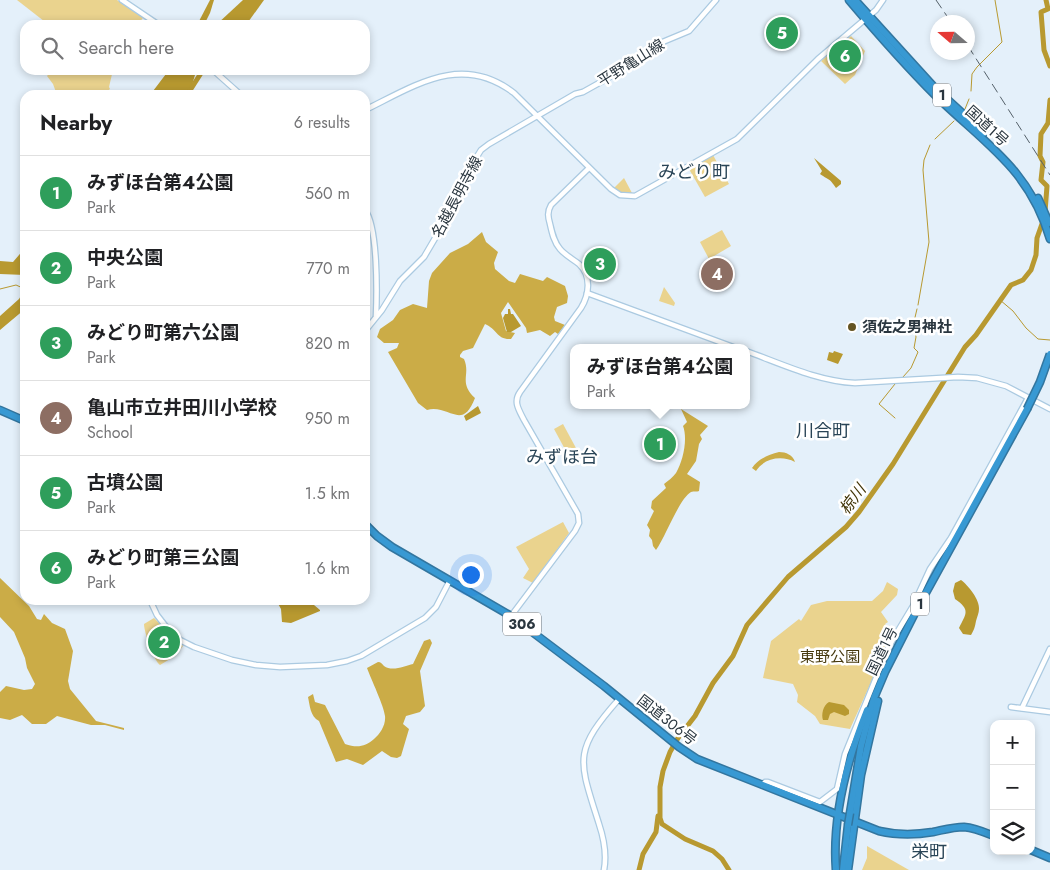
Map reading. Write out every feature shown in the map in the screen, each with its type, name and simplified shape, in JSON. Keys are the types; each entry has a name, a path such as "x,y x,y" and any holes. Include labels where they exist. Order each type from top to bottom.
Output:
{"highway":[{"name":"国道1号","path":"849,0 935,88 1012,160 1048,219 1050,239"},
{"name":"国道1号","path":"855,0 867,18"},
{"name":"国道1号","path":"1031,190 1048,227"},
{"name":"国道1号","path":"843,870 852,824 850,813 861,746 881,682 1027,409 1040,382 1050,354"},
{"path":"3,411 20,419"},
{"name":"国道306号","path":"370,529 392,547 449,582 512,616 679,747 697,759 838,816 852,824 893,834 916,834 950,828 965,828 979,830 990,834"},
{"path":"848,870 852,824 868,737 890,662"},
{"path":"836,870 835,847 842,792 856,740 874,692 881,682"},
{"path":"1035,852 1050,858"}],"street":[{"path":"122,0 152,20"},
{"name":"平野亀山線","path":"538,117 575,94 583,92 617,73 653,46 689,31 716,0"},
{"path":"370,108 444,75 464,73 486,77 514,93 589,168 618,194 630,197 737,139 818,59 876,10 883,0"},
{"path":"219,75 236,90"},
{"name":"名越長明寺線","path":"370,324 400,281 424,257 444,223 466,174 479,153 488,144 538,117"},
{"path":"512,616 579,523 579,518 516,403 517,398 581,308 587,294 588,282 585,272 579,264 564,254 557,244 547,212 551,205 589,168"},
{"path":"370,218 374,238 376,316"},
{"path":"587,294 725,344"},
{"path":"750,352 816,376 839,382 855,383 958,377 977,378 995,383 1050,409"},
{"path":"762,785 768,782 820,802 836,792 845,754 886,652 913,606 930,569 951,538 1028,398"},
{"path":"152,605 167,628 180,640 194,647 232,660 256,665 280,667 327,665 361,656 425,618 436,606 449,582"},
{"path":"1022,708 1050,649"},
{"path":"604,870 604,845 585,782 583,761 585,747 591,733 619,699"},
{"path":"1011,707 1050,712"}],"green space":[{"path":"17,0 117,0 143,18 141,20 43,20"},
{"path":"782,20 795,35 784,46 770,33"},
{"path":"851,36 865,51 855,75 845,84 821,61"},
{"path":"112,75 109,90 55,90 47,76"},
{"path":"713,155 729,184 705,197 689,169"},
{"path":"624,178 632,193 622,193 613,189"},
{"path":"722,230 731,246 709,259 700,242"},
{"path":"598,256 608,270 601,273 593,270"},
{"path":"664,287 675,303 674,306 659,301"},
{"path":"563,424 576,448 567,453 554,429"},
{"path":"664,432 667,438 662,451 658,450 652,438"},
{"path":"563,522 569,533 533,583 523,578 529,569 516,547"},
{"name":"東野公園","path":"887,582 898,589 897,595 881,612 888,622 885,624 894,630 879,657 873,678 850,729 820,724 815,716 797,702 798,695 793,684 763,678 771,641 799,619 801,621 811,605 827,601 872,601 883,591"},
{"path":"154,618 183,646 175,656 160,665 152,652 144,628 144,624"},
{"path":"867,846 909,870 862,870 867,858"}],"shaded area":[{"path":"210,0 214,0 206,20 200,20"},
{"path":"243,0 264,0 250,20 221,20"},
{"path":"851,49 852,54 857,53 859,55 852,65 853,69 850,73 839,63 844,62 846,50"},
{"path":"165,75 195,75 190,90 154,90"},
{"path":"814,158 841,181 841,184 836,188 830,180 820,174 822,171"},
{"path":"482,232 486,242 498,252 494,263 495,269 509,281 515,283 520,274 543,281 547,277 565,286 568,296 567,303 557,307 554,317 555,321 565,325 558,334 555,332 550,336 540,330 527,333 526,328 508,302 501,313 506,331 515,333 511,339 503,338 485,324 473,348 463,351 460,355 466,365 467,387 475,398 470,408 460,415 442,410 427,410 418,403 388,352 397,348 399,343 384,343 377,337 380,329 393,320 400,310 413,304 427,308 429,281 432,273 450,253 468,244"},
{"path":"20,254 20,275 0,274 0,261 13,262"},
{"path":"20,297 20,313 0,330 0,316"},
{"path":"508,309 510,309 511,314 513,314 521,326 511,332 507,332 503,318 505,314 508,314"},
{"path":"834,351 843,354 838,364 827,360 829,352 833,353"},
{"path":"478,406 481,413 466,421 464,416"},
{"path":"681,409 708,426 700,435 702,439 699,444 696,461 687,474 700,482 699,491 691,492 686,496 656,550 649,536 650,530 647,525 654,511 651,508 652,501 666,488 664,484 676,473 683,456 685,437 683,426 687,422"},
{"path":"779,452 789,454 795,462 779,458 764,463 756,471 752,468 757,462"},
{"path":"0,578 20,597 20,605 28,605 37,619 41,620 44,614 52,623 65,629 73,651 68,681 70,689 96,721 124,728 124,730 105,725 91,725 57,716 46,724 32,724 22,715 10,720 0,718 0,692 6,686 24,690 32,689 35,684 14,632 0,617"},
{"path":"961,580 973,593 979,605 971,635 963,634 959,628 966,612 963,606 955,599 953,591 955,583"},
{"path":"279,605 314,605 320,611 291,623 282,622"},
{"path":"430,639 432,643 420,671 425,706 420,712 406,716 403,724 409,729 401,756 397,758 391,757 382,751 363,765 347,759 336,762 319,721 312,714 308,697 313,694 315,702 325,705 345,744 357,746 367,744 380,732 384,726 385,719 367,668 378,662 387,668 398,668 413,664 424,641"},
{"path":"829,702 844,705 849,710 849,714 845,716 834,712 830,714 828,720 823,720 823,710"}],"waterway":[{"path":"971,91 972,74 1002,42 995,0"},
{"name":"椋川","path":"1046,0 1048,9 1041,12 1044,50 1050,66"},
{"path":"190,90 200,75"},
{"path":"965,109 969,99"},
{"name":"椋川","path":"1045,212 1047,186 1041,180 1043,162 1040,156 1041,134 1048,123 1050,100"},
{"path":"935,139 954,121"},
{"path":"918,305 929,242 923,170 924,160 930,145"},
{"name":"椋川","path":"729,870 722,859 713,851 685,839 662,824 660,818 660,787 663,771 670,752 695,716 713,683 733,656 747,625 788,577 846,527 859,512 893,464 965,347 976,335 1011,285 1023,280 1031,270 1036,255 1037,238 1043,221"},
{"path":"0,289 16,285 20,287"},
{"path":"1000,300 1013,311 1026,328 1038,339 1050,340"},
{"path":"903,377 911,368 918,352 914,348 916,337 915,331 912,330 917,309"},
{"path":"895,384 879,404 895,418"},
{"path":"639,870 643,854 656,832 658,816"}],"railway":[{"path":"936,0 946,15"},
{"path":"975,57 1050,175"}],"place":[{"name":"古墳公園","path":"782,33"},
{"name":"みどり町第三公園","path":"845,56"},
{"name":"みどり町第六公園","path":"600,264"},
{"name":"亀山市立井田川小学校","path":"717,274"},
{"name":"須佐之男神社","path":"852,327"},
{"name":"みずほ台第4公園","path":"660,444"},
{"name":"中央公園","path":"164,642"}],"district":[{"name":"みどり町","path":"694,172"},
{"name":"川合町","path":"823,431"},
{"name":"みずほ台","path":"562,457"},
{"name":"栄町","path":"929,852"}]}
